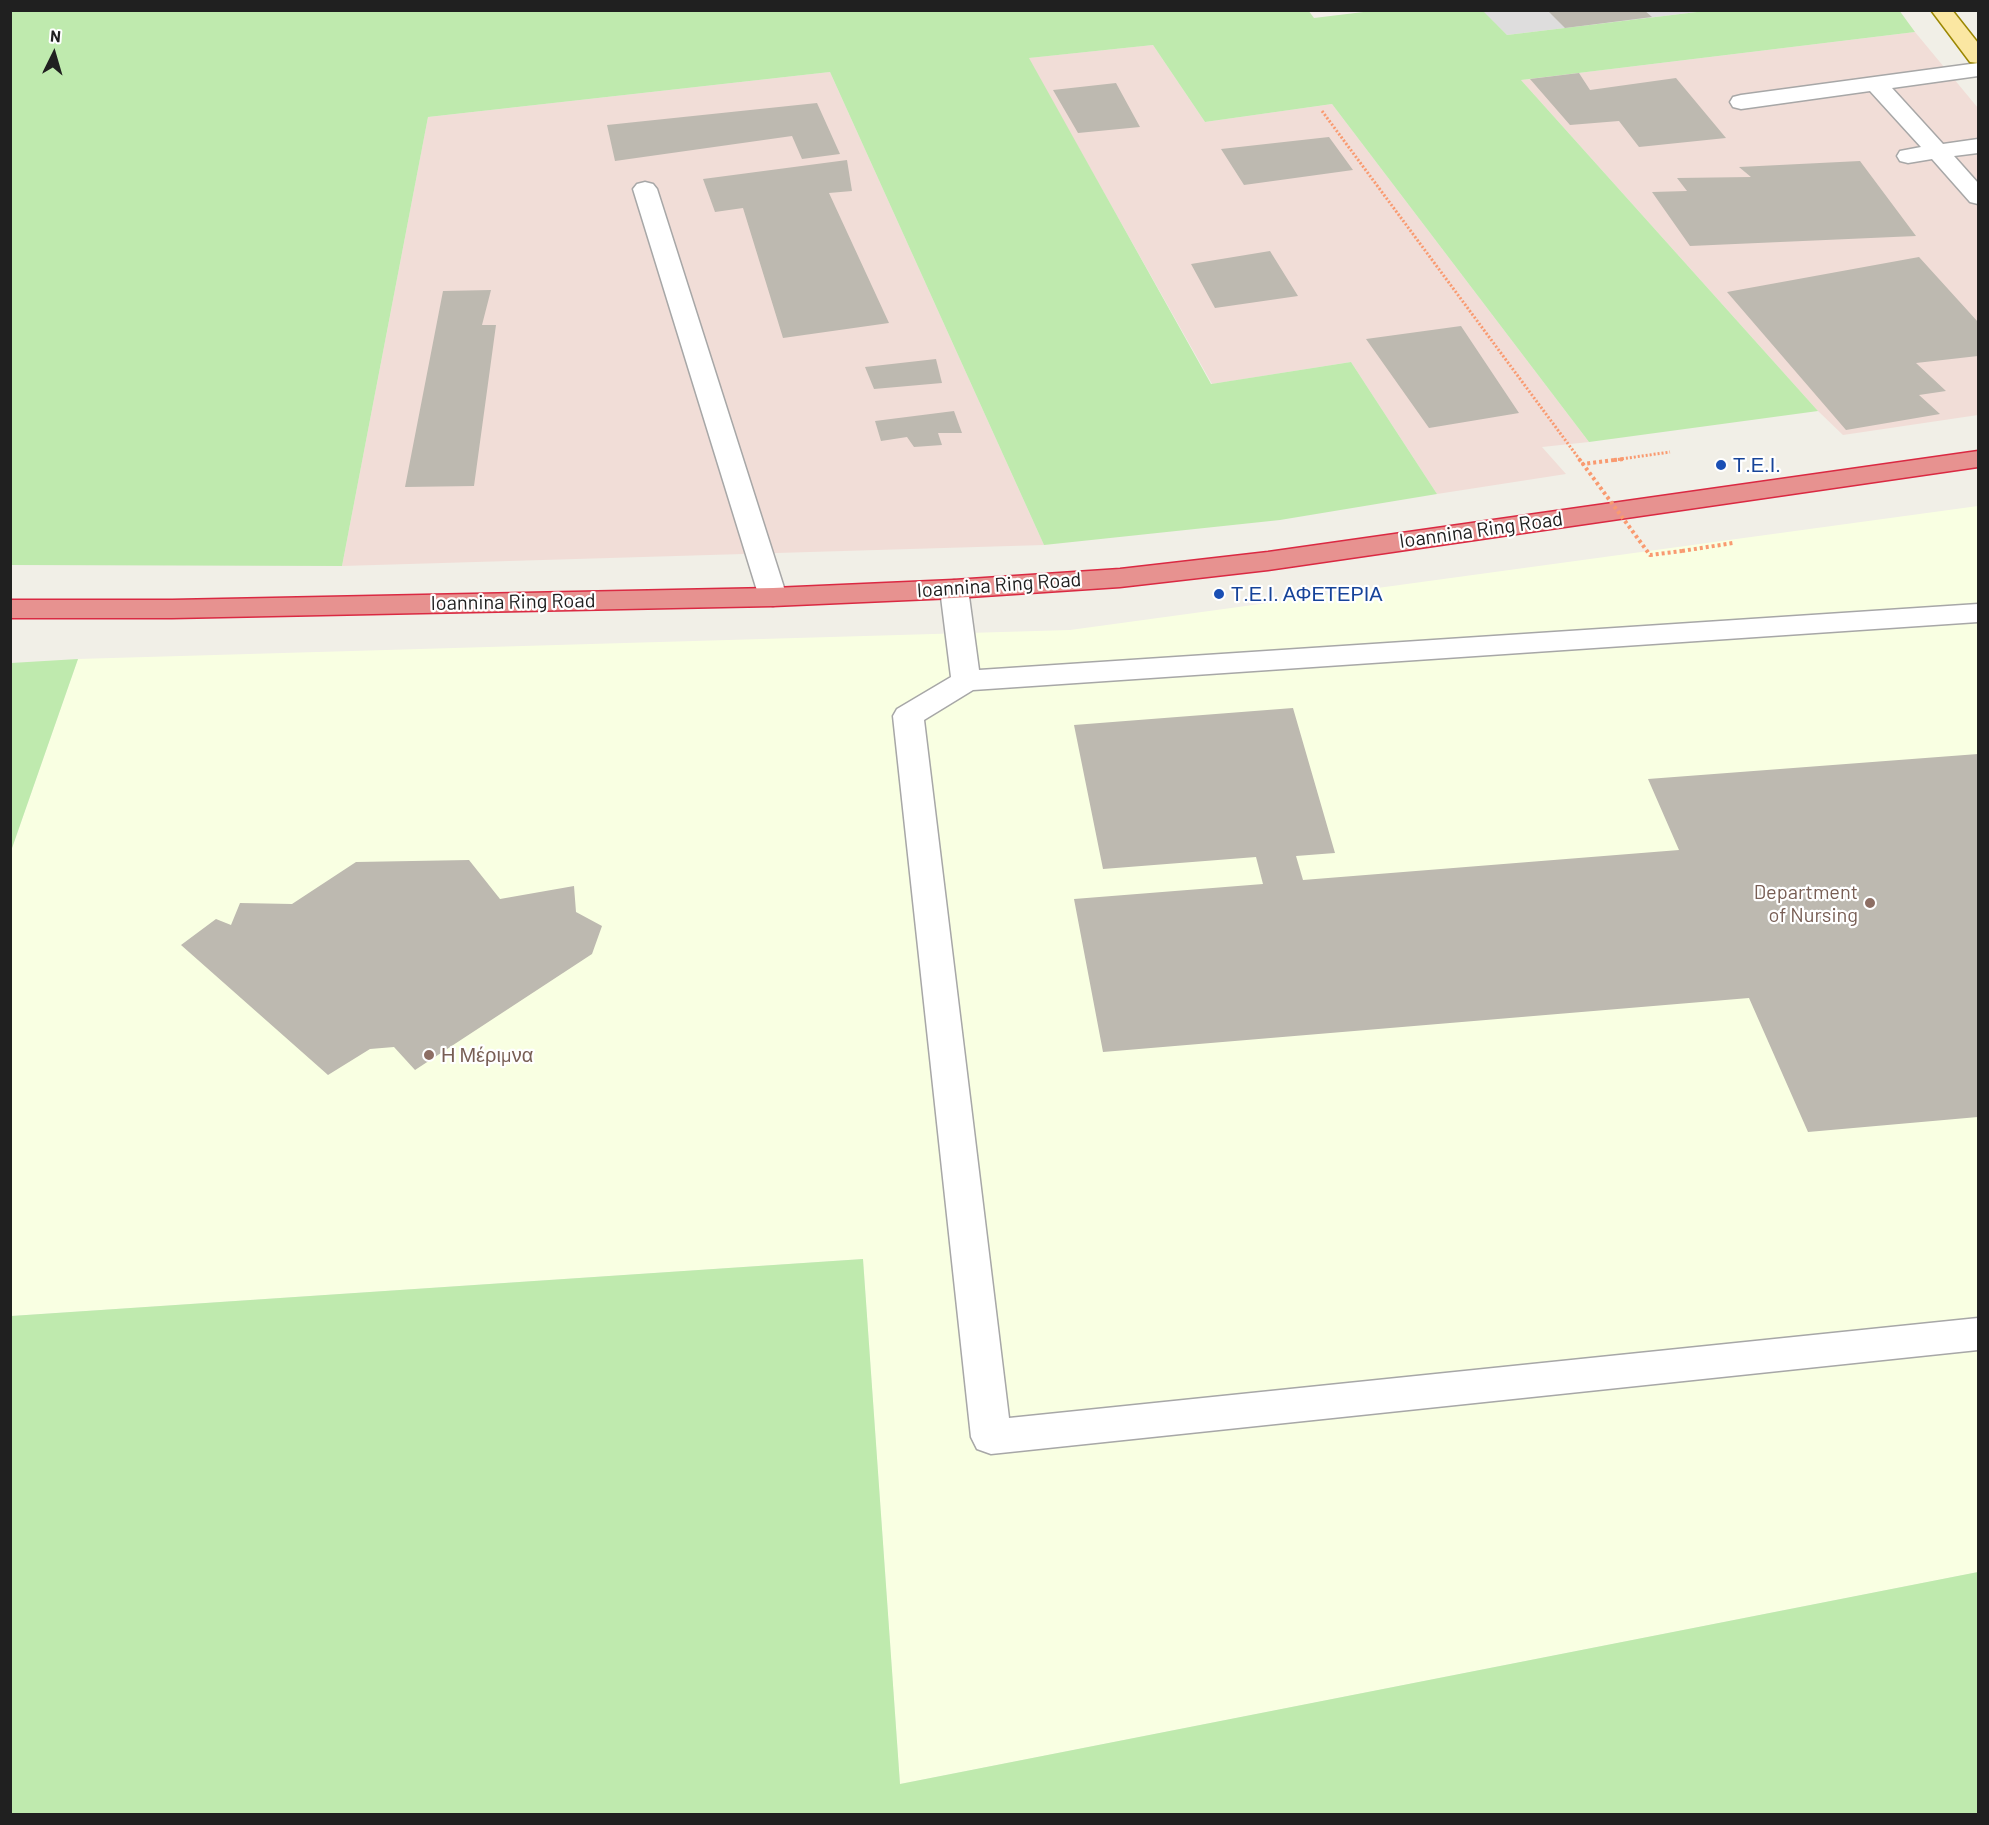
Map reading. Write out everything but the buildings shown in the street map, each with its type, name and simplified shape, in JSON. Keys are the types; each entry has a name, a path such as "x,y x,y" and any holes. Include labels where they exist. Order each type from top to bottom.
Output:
{"highway":[{"name":"Ioannina Ring Road","path":"10,609 172,609 773,597 954,589 1120,578 1268,561 1978,459"}],"main road":[{"path":"1941,10 1978,57"}],"lane":[{"path":"1742,102 1978,70"},
{"path":"1876,84 1978,197"},
{"path":"1908,156 1978,146"},
{"path":"645,189 773,597"},
{"path":"954,589 966,681"},
{"path":"1978,613 966,681 908,716 991,1437 1978,1334"}],"path":[{"path":"1322,111 1650,555 1733,543"},
{"path":"1583,464 1670,452"}],"shaded area":[{"path":"1482,11 1705,11 1507,35"},
{"path":"1915,32 1978,108 1978,415 1843,435 1818,411 1521,80"},
{"path":"1153,45 1205,122 1332,104 1589,442 1542,447 1566,474 1437,494 1351,362 1212,384 1028,58"},
{"path":"830,72 1044,545 342,566 428,117"},
{"path":"1978,506 1978,1572 900,1784 863,1259 11,1316 11,851 78,659 1070,630"}],"green space":[{"path":"1308,10 1314,18 1380,10 1482,10 1507,35 1705,11 1899,10 1915,32 1521,80 1818,411 1589,442 1332,104 1205,122 1153,45 1029,58 1211,384 1351,362 1437,494 1280,520 1044,545 830,72 428,117 342,566 11,565 11,11"},
{"path":"78,659 11,851 11,663"},
{"path":"863,1259 900,1784 1978,1572 1978,1814 11,1814 11,1316"}],"place":[{"name":"Τ.Ε.Ι.","path":"1721,465"},
{"name":"Τ.Ε.Ι. ΑΦΕΤΕΡΙΑ","path":"1219,594"},
{"name":"Department of Nursing","path":"1870,903"},
{"name":"Η Μέριμνα","path":"429,1055"}]}
